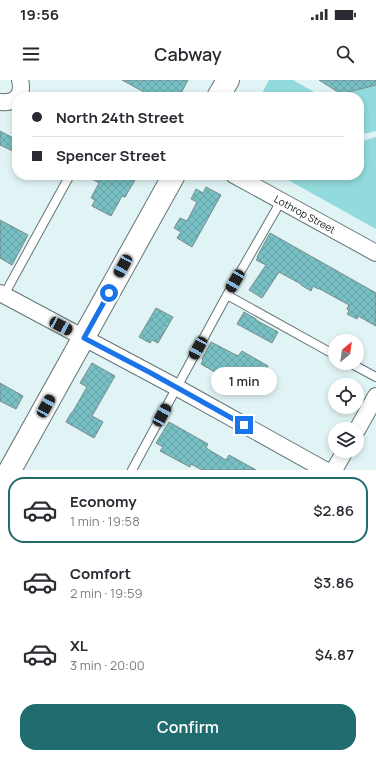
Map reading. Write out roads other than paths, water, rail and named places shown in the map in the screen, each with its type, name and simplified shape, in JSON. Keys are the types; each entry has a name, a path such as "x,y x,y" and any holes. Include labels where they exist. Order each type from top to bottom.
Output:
{"main road":[{"path":"221,92 228,80"},
{"path":"10,470 171,180"}],"street":[{"path":"20,80 20,92"},
{"path":"0,102 6,103 12,101"},
{"name":"Lothrop Street","path":"243,180 376,253"},
{"path":"2,294 176,387 325,470"},
{"path":"361,422 376,396"},
{"path":"334,470 341,458"}],"lane":[{"path":"2,294 67,180"},
{"path":"132,470 176,387 280,201"},
{"path":"227,295 328,350"},
{"path":"363,370 376,377"}]}
